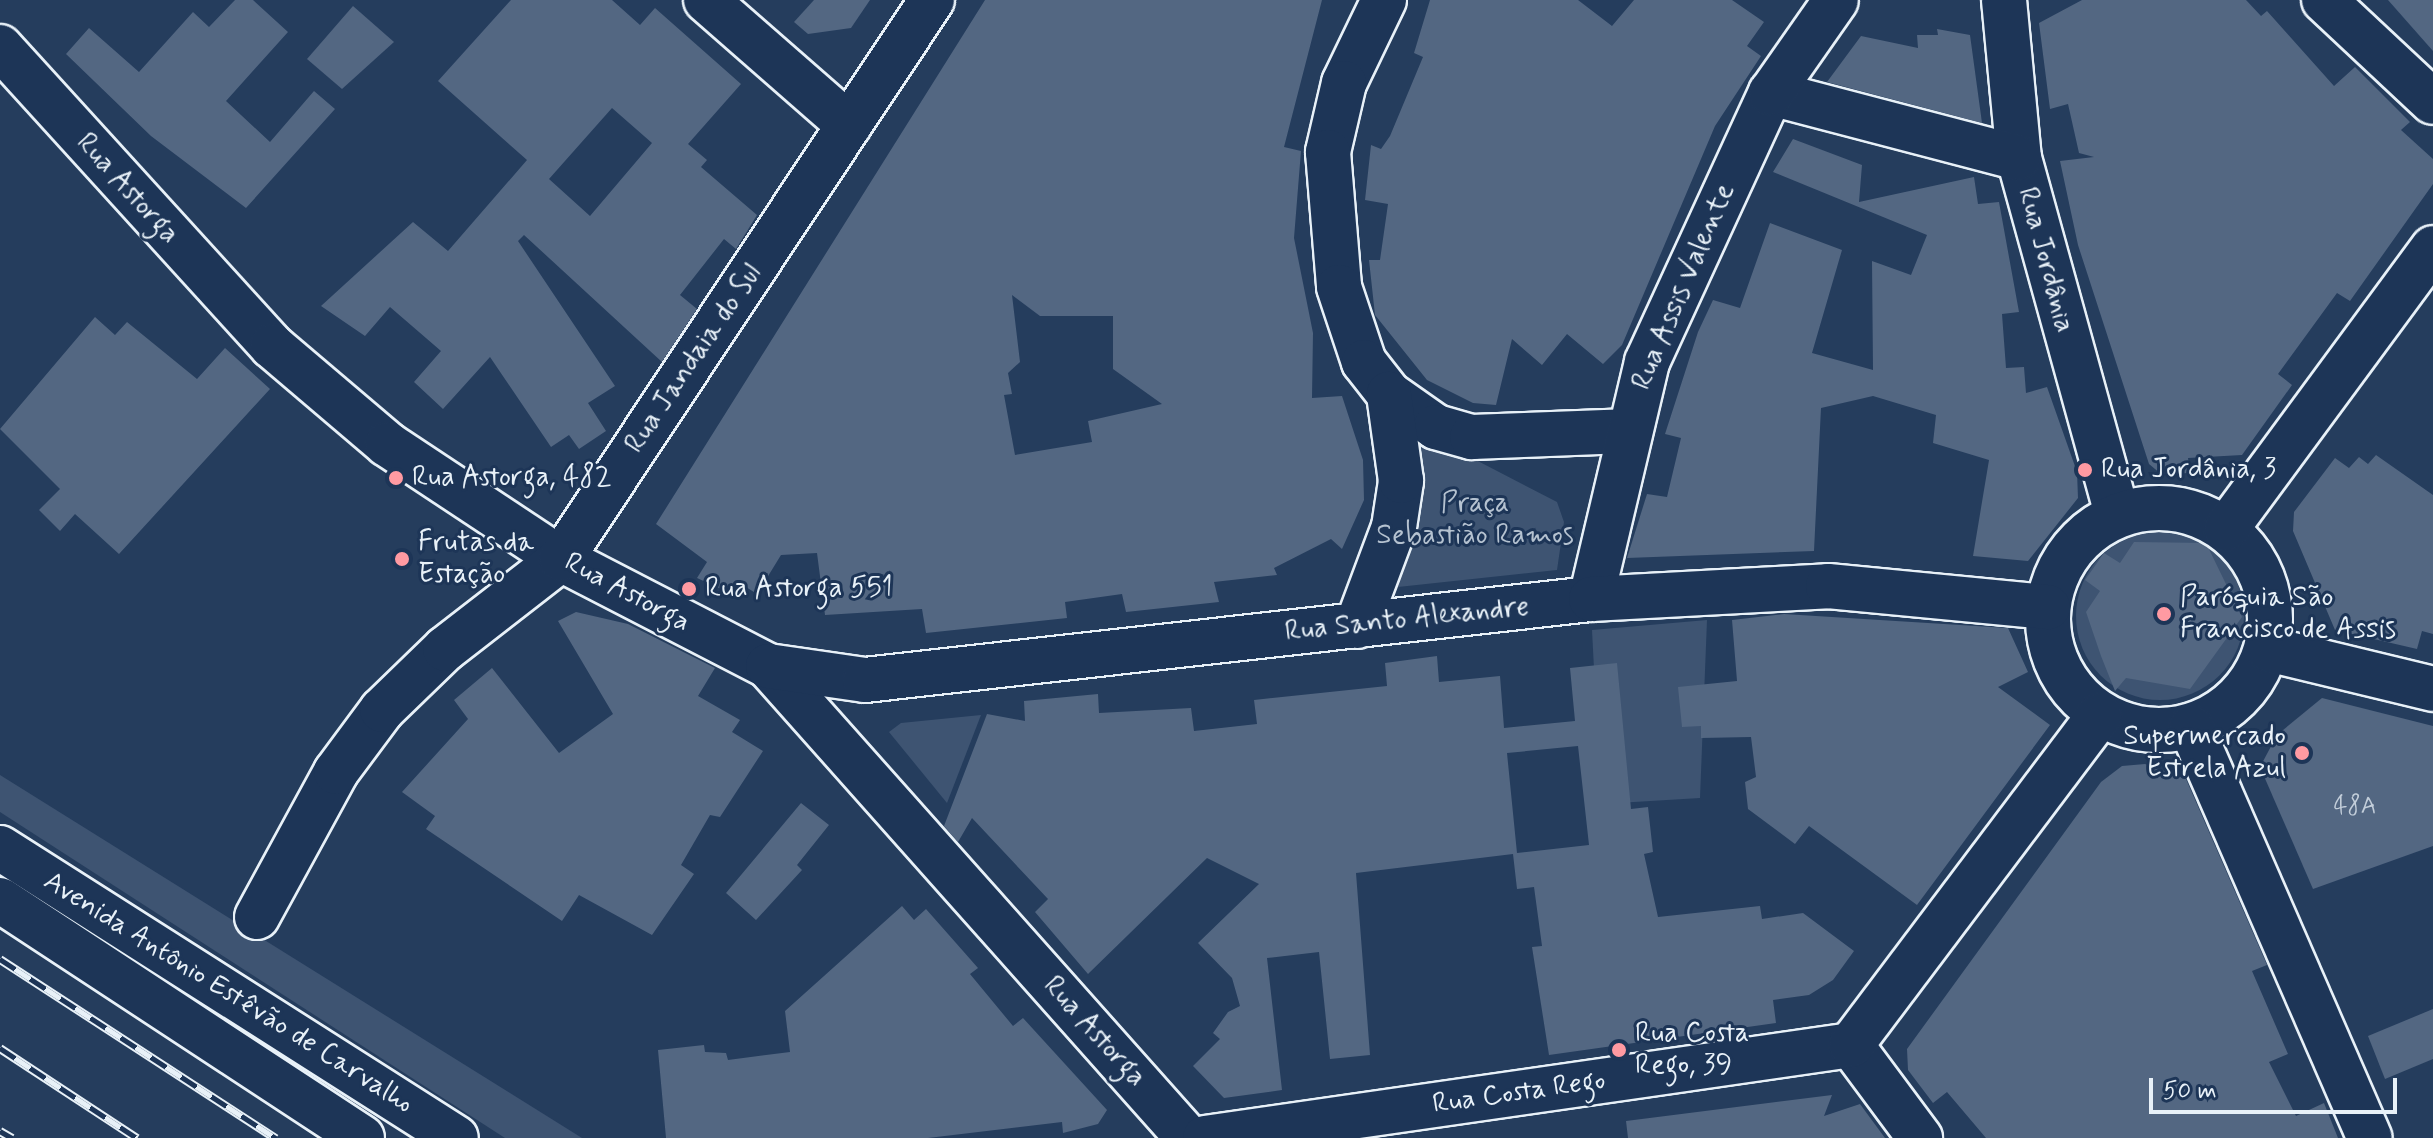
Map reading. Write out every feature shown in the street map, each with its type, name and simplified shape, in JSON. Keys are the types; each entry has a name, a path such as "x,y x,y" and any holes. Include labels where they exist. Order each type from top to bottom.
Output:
{"main road":[{"path":"706,0 849,125"},
{"name":"Rua Jandaia do Sul","path":"257,917 336,772 382,710 445,649 561,559 932,0"},
{"path":"1384,0 1344,83 1328,152 1330,228 1348,328 1389,394 1436,427 1472,437 1625,431"},
{"name":"Rua Assis Valente","path":"1591,599 1625,431 1647,362 1771,93 1836,0"},
{"name":"Rua Jordânia","path":"2004,0 2019,158 2117,515"},
{"path":"2324,0 2433,102"},
{"name":"Rua Astorga","path":"0,47 272,346 387,444 561,559 768,666 1188,1138"},
{"path":"1771,93 2019,158"},
{"path":"2226,529 2433,248"},
{"path":"1357,626 1394,527 1401,481 1389,394"},
{"path":"2167,509 2226,529 2265,583 2268,649 2252,684 2225,711 2191,727 2160,732 2100,715 2058,668 2048,607 2070,551 2117,515 2167,509"},
{"name":"Rua Santo Alexandre","path":"768,666 865,680 1591,599 1828,586 2048,607"},
{"path":"2268,649 2433,689"},
{"path":"1920,1138 1851,1045 2100,715"},
{"path":"2191,727 2370,1138"},
{"name":"Avenida Antônio Estêvão de Carvalho","path":"0,848 456,1138"},
{"name":"Avenida Antônio Estêvão de Carvalho","path":"0,900 362,1138"},
{"name":"Rua Costa Rego","path":"1205,1138 1851,1045"}],"green space":[{"name":"Praça Sebastião Ramos","path":"1420,431 1557,502 1564,522 1557,570 1398,587 1417,512"},
{"name":"Paróquia São Francisco de Assis","path":"2160,532 2192,539 2219,557 2237,584 2244,616 2237,648 2219,675 2192,693 2160,700 2128,693 2101,675 2083,648 2076,616 2083,584 2101,557 2128,539"},
{"path":"1707,620 1700,798 1601,804 1592,630"},
{"path":"981,715 947,803 889,732 901,723"},
{"path":"0,775 582,1138 505,1138 0,812"}],"building":[{"path":"235,0 253,0 288,32 226,101 270,142 314,91 335,109 246,208 151,136 66,54 89,28 139,72 193,12 209,27"},
{"path":"511,0 612,0 640,25 655,8 741,84 688,144 707,160 701,167 757,215 736,249 724,239 680,295 697,309 662,362 524,235 518,241 615,386 588,403 606,431 579,449 569,435 551,447 490,357 443,409 414,382 441,351 390,307 365,336 321,306 413,222 448,251 527,160 438,81","holes":["612,108 652,143 590,216 549,179"]},
{"path":"814,0 870,0 851,28 808,34 794,22"},
{"path":"985,0 1322,0 1284,147 1301,151 1294,238 1313,333 1312,398 1342,396 1363,460 1364,500 1342,549 1331,539 1274,568 1277,575 1214,582 1219,602 1126,612 1122,594 1065,602 1067,618 926,633 922,609 825,615 817,553 781,555 757,594 746,587 741,598 697,578 707,562 656,524","holes":["1012,295 1040,316 1113,316 1113,369 1162,404 1088,421 1092,442 1015,455 1004,395 1012,394 1008,373 1020,362"]},
{"path":"1430,0 1578,0 1612,26 1634,0 1732,0 1764,22 1747,46 1761,56 1715,126 1622,345 1603,364 1567,334 1542,365 1512,339 1496,405 1473,403 1427,380 1375,315 1369,260 1380,260 1388,204 1365,200 1371,145 1381,149 1390,136 1423,57 1414,53"},
{"path":"2082,0 2246,0 2261,16 2267,11 2334,86 2355,67 2410,122 2401,130 2433,159 2433,184 2350,301 2337,293 2278,374 2292,385 2242,455 2188,458 2190,473 2161,474 2149,464 2078,245 2060,161 2094,157 2079,153 2068,104 2050,109 2039,23"},
{"path":"2388,0 2433,0 2433,51"},
{"path":"353,6 394,42 342,89 307,59"},
{"path":"1937,29 1970,35 1982,123 1827,82 1861,36 1918,48 1917,35 1938,35"},
{"path":"1793,139 1862,165 1859,202 1974,177 1978,204 1999,202 2019,312 2002,314 2006,368 2024,367 2026,393 2047,387 2077,472 2078,498 2028,561 1973,556 1989,460 1933,443 1936,415 1873,396 1821,408 1814,551 1627,558 1647,494 1667,497 1681,438 1665,434 1698,332 1713,300 1740,308 1770,223 1842,250 1812,353 1873,370 1872,261 1911,275 1927,235 1773,172"},
{"path":"95,317 115,335 127,322 197,379 225,348 270,389 119,554 75,514 60,531 39,510 60,489 0,429"},
{"path":"2376,455 2433,495 2433,634 2422,631 2417,649 2335,630 2293,531 2294,512 2335,458 2349,468 2359,457 2368,464"},
{"name":"Paróquia São Francisco de Assis","path":"2134,542 2206,543 2242,617 2190,689 2126,678 2115,691 2101,656 2086,612 2100,591 2085,580 2104,553 2120,563"},
{"path":"576,612 628,624 715,668 698,696 740,720 732,732 763,751 720,817 710,815 681,865 694,874 652,935 579,895 562,921 426,829 435,816 402,792 468,719 454,700 492,668 559,753 613,714 558,621"},
{"path":"1784,614 2008,628 2028,672 1998,687 2050,725 1917,905 1809,826 1795,844 1748,809 1745,782 1756,777 1751,737 1701,738 1701,726 1682,727 1678,687 1737,681 1732,620"},
{"path":"1437,656 1439,682 1500,676 1504,728 1575,721 1570,668 1617,663 1631,809 1648,807 1653,852 1644,854 1658,917 1760,906 1762,919 1803,913 1854,951 1833,980 1809,995 1773,1000 1776,1023 1549,1055 1532,947 1542,946 1534,887 1517,889 1513,854 1356,873 1370,1055 1330,1059 1319,952 1267,958 1282,1090 1224,1098 1193,1066 1220,1039 1213,1033 1228,1012 1240,1006 1232,978 1198,943 1259,884 1207,858 1088,974 1035,912 1048,899 972,818 958,842 944,826 987,714 1025,721 1024,701 1098,694 1099,713 1191,708 1194,731 1257,724 1254,700 1387,686 1385,663","holes":["1578,746 1589,845 1517,853 1507,753"]},
{"path":"2322,698 2433,726 2433,846 2313,889 2260,767 2277,735"},
{"path":"2145,764 2186,779 2267,965 2252,971 2288,1054 2269,1062 2296,1116 2324,1103 2338,1138 1986,1138 1947,1092 1933,1103 1908,1070 1907,1049 2101,782 2122,766"},
{"path":"801,803 829,825 797,865 802,870 756,920 726,893"},
{"path":"902,906 914,920 926,909 978,968 970,974 1013,1026 1023,1018 1107,1110 1098,1124 1063,1133 1062,1122 928,1138 666,1138 658,1050 704,1045 705,1052 726,1053 728,1060 790,1052 785,1011"},
{"path":"2433,1009 2433,1059 2385,1079 2368,1036"},
{"path":"1832,1095 1824,1116 1860,1104 1885,1138 1628,1138 1626,1121"}],"railway":[{"path":"0,959 276,1138"},
{"path":"0,1048 137,1138"},
{"path":"0,1131 12,1138"}],"place":[{"name":"Rua Jordânia, 3","path":"2085,470"},
{"name":"Rua Astorga, 482","path":"396,478"},
{"name":"Frutas da Estação","path":"402,559"},
{"name":"Rua Astorga 551","path":"689,589"},
{"name":"Paróquia São Francisco de Assis","path":"2164,614"},
{"name":"Supermercado Estrela Azul","path":"2302,753"},
{"name":"Rua Costa Rego, 39","path":"1619,1050"}]}
